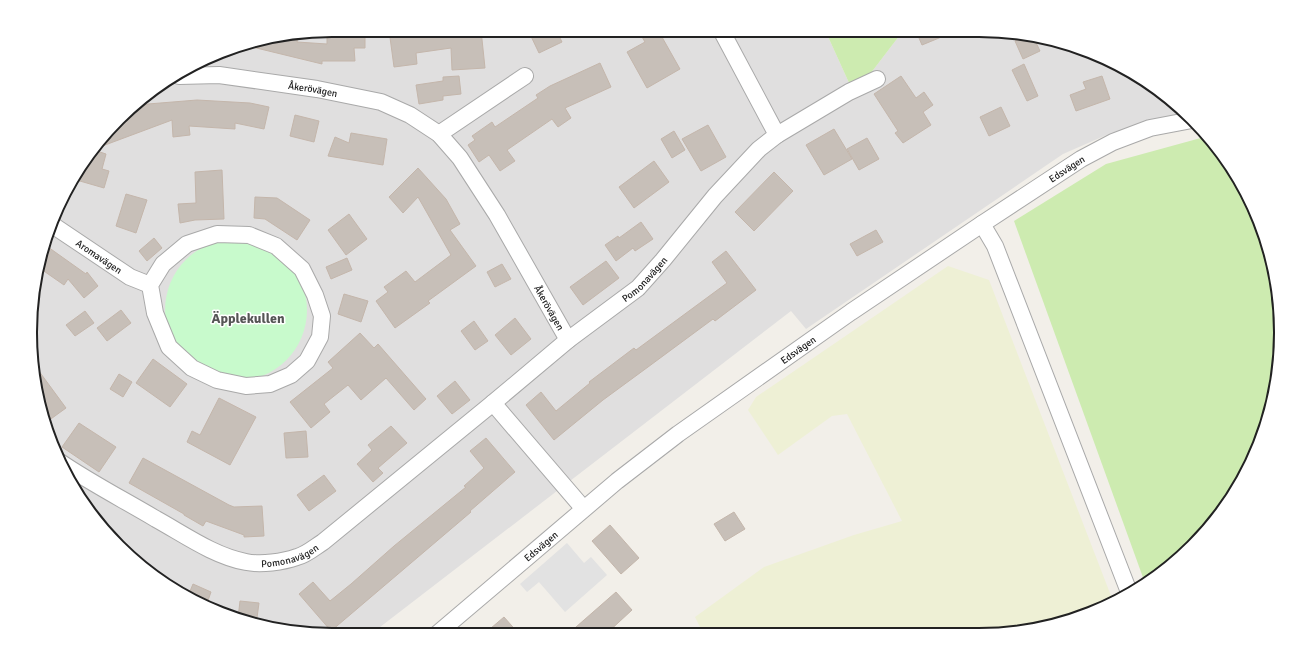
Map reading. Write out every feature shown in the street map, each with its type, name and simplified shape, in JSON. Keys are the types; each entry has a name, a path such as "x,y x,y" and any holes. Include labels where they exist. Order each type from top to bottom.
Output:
{"street":[{"path":"725,37 777,135"},
{"name":"Åkerövägen","path":"187,76 219,75 317,89 381,102 410,114 439,134 460,158 497,215 568,340"},
{"path":"439,134 525,76"},
{"name":"Pomonavägen","path":"70,469 96,485 203,546 226,557 247,562 262,563 282,561 298,557 323,542 568,340 638,288 663,260 714,196 760,149 777,135 849,92 877,78"},
{"name":"Edsvägen","path":"444,628 583,508 678,434 851,312 1081,159 1113,142 1150,128 1184,121"},
{"path":"982,224 995,246 1127,587"},
{"name":"Aromavägen","path":"56,228 130,277 150,285"},
{"path":"217,234 249,235 276,246 302,269 315,295 322,316 320,337 307,360 291,375 270,384 246,386 216,380 192,368 169,347 155,313 150,285 163,264 187,244 217,234"},
{"path":"493,403 583,508"}],"shaded area":[{"path":"332,37 828,37 850,85 867,78 898,37 998,38 1055,47 1092,59 1143,87 1179,116 1111,133 1063,154 806,329 791,311 379,628 313,627 256,618 219,606 202,598 168,578 138,555 110,527 87,497 59,446 47,409 43,390 37,332 43,275 47,256 59,219 87,168 110,138 138,110 153,98 168,87 202,67 219,59 256,47 275,43"},
{"path":"567,543 584,563 591,557 607,575 565,612 539,582 527,592 520,584"}],"green space":[{"path":"828,37 898,37 867,78 850,85"},
{"path":"1201,138 1224,168 1252,219 1264,256 1273,313 1273,352 1268,390 1264,409 1252,446 1244,463 1224,497 1201,527 1173,555 1143,578 1014,221 1106,164"},
{"path":"236,239 256,242 263,245 281,255 291,265 304,290 307,310 304,330 301,337 291,355 281,365 256,378 236,381 216,378 209,375 191,365 181,355 168,330 165,310 168,290 171,283 181,265 191,255 216,242"},
{"path":"948,266 989,280 1111,597 1092,606 1055,618 998,627 700,628 695,617 764,567 854,535 902,521 847,414 832,416 778,455 748,410 756,397"}],"building":[{"path":"327,37 365,37 365,48 354,48 355,61 322,61 322,64 254,48 297,40 297,42 327,44"},
{"path":"390,37 482,37 485,68 452,70 451,48 416,53 417,64 394,67"},
{"path":"531,37 560,37 562,42 539,53"},
{"path":"642,37 662,37 680,69 647,88 627,52 645,42"},
{"path":"919,37 941,37 922,45"},
{"path":"1015,41 1036,43 1040,51 1023,59"},
{"path":"600,63 611,87 565,108 571,118 558,127 552,119 507,150 515,161 500,171 489,155 479,162 468,145 475,140 472,136 492,122 495,127 538,98 536,95 550,86"},
{"path":"1024,64 1038,96 1027,101 1012,70"},
{"path":"459,76 461,94 443,96 443,100 419,104 416,85 443,81 443,77"},
{"path":"901,76 916,98 924,92 933,105 923,112 931,125 903,143 895,133 898,131 874,94"},
{"path":"1102,76 1110,99 1076,111 1070,95 1086,89 1083,82"},
{"path":"197,100 250,103 269,107 264,129 235,123 235,129 189,126 190,135 173,137 172,120 104,145 138,110 148,104"},
{"path":"1001,107 1010,126 989,136 980,117"},
{"path":"295,115 319,121 314,142 290,136"},
{"path":"708,125 726,157 701,171 682,139"},
{"path":"834,129 852,159 824,175 806,145"},
{"path":"674,131 685,150 672,158 661,139"},
{"path":"351,133 387,139 383,165 328,156 335,137 349,143"},
{"path":"867,138 879,159 859,170 847,149"},
{"path":"99,152 106,154 102,169 109,171 104,188 79,181"},
{"path":"654,161 669,182 634,208 619,187"},
{"path":"418,168 446,199 460,224 450,230 476,266 428,301 430,303 395,328 376,301 388,292 384,287 406,271 415,282 451,255 418,197 403,213 389,197"},
{"path":"222,170 224,219 195,220 180,223 178,204 196,203 195,172"},
{"path":"774,172 793,191 754,231 735,212"},
{"path":"126,194 147,200 136,233 116,226"},
{"path":"255,197 277,198 310,220 297,240 265,219 254,218"},
{"path":"349,214 367,239 346,255 328,230"},
{"path":"641,222 653,239 635,251 633,248 616,261 605,245 618,236 619,238"},
{"path":"876,230 883,242 857,256 850,244"},
{"path":"154,238 162,248 147,261 139,251"},
{"path":"50,248 86,274 87,272 98,286 84,298 68,279 64,285 44,271"},
{"path":"726,251 756,290 715,321 713,319 603,400 554,440 526,405 541,392 556,411 590,383 589,382 634,348 636,350 727,283 712,262"},
{"path":"347,258 352,270 331,279 326,267"},
{"path":"606,261 619,278 583,305 570,287"},
{"path":"502,264 511,279 495,287 487,272"},
{"path":"344,294 368,301 361,322 338,314"},
{"path":"121,310 131,323 107,341 97,328"},
{"path":"85,311 94,323 75,336 66,325"},
{"path":"515,318 531,339 511,355 495,335"},
{"path":"474,321 488,341 475,350 461,331"},
{"path":"360,333 374,348 378,344 426,399 414,410 386,378 361,400 348,385 324,404 330,412 311,428 290,402 333,368 328,362"},
{"path":"153,359 187,384 170,407 136,383"},
{"path":"40,373 66,408 50,419"},
{"path":"119,374 132,382 123,397 110,389"},
{"path":"455,381 470,400 452,414 437,396"},
{"path":"219,398 256,417 230,465 187,442 192,431 200,435"},
{"path":"79,423 116,447 99,472 62,447"},
{"path":"391,426 407,443 378,468 383,473 373,482 357,464 372,450 368,445"},
{"path":"306,431 308,457 286,458 284,433"},
{"path":"486,438 515,472 470,511 471,512 335,628 328,628 299,594 313,582 330,601 351,584 394,546 466,487 464,486 484,468 470,451"},
{"path":"143,458 229,505 234,507 262,506 264,536 244,537 244,535 206,521 203,526 129,483"},
{"path":"324,475 336,491 309,511 297,495"},
{"path":"734,512 745,529 725,541 714,524"},
{"path":"610,525 639,558 621,574 592,541"},
{"path":"193,584 211,592 208,601 190,591"},
{"path":"616,592 632,610 612,628 575,628"},
{"path":"240,601 259,603 257,618 239,612"},
{"path":"504,617 514,628 491,628"}],"district":[{"name":"Äpplekullen","path":"248,318"}]}
